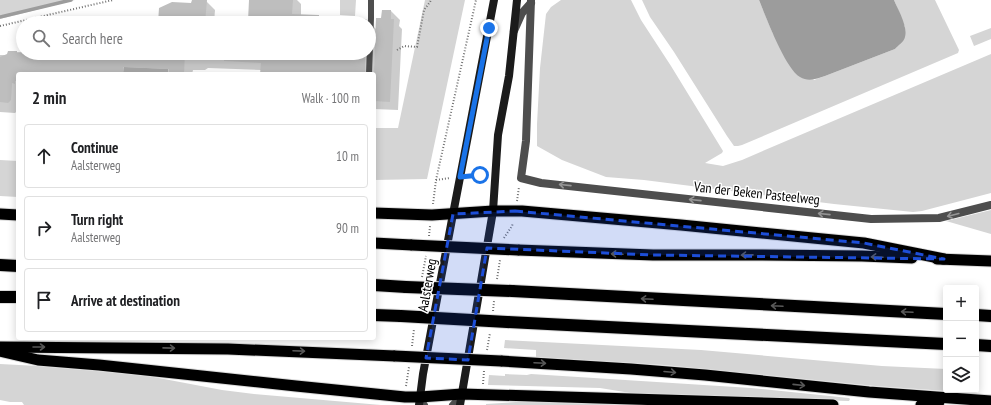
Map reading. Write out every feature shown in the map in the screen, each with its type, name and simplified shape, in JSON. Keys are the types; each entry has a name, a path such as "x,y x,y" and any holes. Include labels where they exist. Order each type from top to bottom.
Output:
{"highway":[{"path":"376,213 432,215 493,211 522,212 681,224 864,243 944,259"},
{"path":"0,214 16,214"},
{"path":"376,243 653,255 862,256 991,261"},
{"path":"0,265 16,266"},
{"path":"376,285 943,314"},
{"path":"0,297 16,297"},
{"path":"376,315 943,344"},
{"path":"979,315 991,316"},
{"path":"979,345 991,346"},
{"path":"0,347 228,349 555,364 646,370 869,392 991,401"},
{"path":"0,351 38,360 405,397 422,402 461,400 833,405"},
{"path":"921,405 956,399"}],"main road":[{"name":"Aalsterweg","path":"422,402 423,374 494,0"},
{"path":"461,400 493,211 498,135 509,76 517,0"}],"street":[{"path":"513,34 522,13 531,1"},
{"name":"Van der Beken Pasteelweg","path":"531,1 526,141 521,178 548,184 871,219 939,218 991,205"}],"lane":[{"path":"371,0 371,16"},
{"path":"368,72 369,60"},
{"path":"452,405 461,400"}],"path":[{"path":"43,16 113,0"},
{"path":"397,50 404,46 417,47 424,10 431,0"},
{"path":"476,0 436,180 480,175 496,176"},
{"path":"0,26 16,22"}],"highlighted area":[{"path":"515,211 864,243 944,259 653,255 487,248 468,360 426,358 453,214"}],"shaded area":[{"path":"0,0 75,0 0,19"},
{"path":"340,0 356,0 355,16 340,15"},
{"path":"425,0 465,0 427,179 376,180 376,128 398,128"},
{"path":"561,0 631,0 641,20 723,151 705,163 723,166 742,160 991,54 991,193 913,212 834,204 644,180 606,177 562,160 537,146 540,68 546,14 551,7"},
{"path":"642,0 759,0 773,34 814,80 895,49 905,27 894,0 935,0 959,50 958,53 742,145 734,146 650,17"},
{"path":"759,0 894,0 904,23 906,33 902,42 895,49 822,77 812,80 803,79 794,72 788,64 776,42"},
{"path":"991,28 991,39 974,46 970,36"},
{"path":"124,67 168,69 168,72 123,72"},
{"path":"0,160 16,161 16,197 0,196"},
{"path":"991,210 991,234 946,221"},
{"path":"505,340 701,350 882,366 943,369 943,391 875,386 664,365 536,357 536,350 504,348"},
{"path":"0,364 143,375 222,390 381,405 24,405 22,402 0,400"},
{"path":"505,374 531,374 751,388 850,399 849,401 643,395 600,388 488,385 489,375 505,376"},
{"path":"532,401 647,405 486,405"}],"building":[{"path":"192,0 207,0 206,16 158,16 159,8 172,2 191,3"},
{"path":"249,0 293,0 292,14 319,15 319,16 248,16"},
{"path":"382,10 391,10 391,19 394,19 390,102 376,101 376,72 374,72 374,60 376,60 376,18 381,18"},
{"path":"8,51 16,51 16,60 185,60 184,72 169,72 169,69 123,67 123,72 16,72 16,81 15,84 12,83 11,100 8,103 0,102 0,57 7,54"},
{"path":"365,60 365,72 260,72 261,63 224,61"}],"waterway":[{"path":"0,17 71,0"}],"route":[{"path":"480,175 460,177 489,28"}]}
